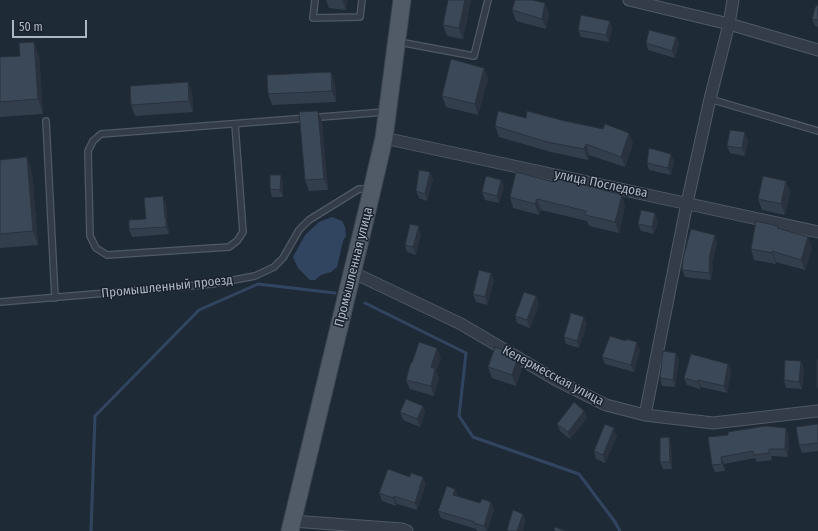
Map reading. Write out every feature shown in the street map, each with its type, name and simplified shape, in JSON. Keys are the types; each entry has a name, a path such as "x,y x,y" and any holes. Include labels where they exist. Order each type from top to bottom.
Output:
{"main road":[{"name":"Промышленная улица","path":"291,526 384,138 402,0"}],"street":[{"path":"629,0 729,24 818,50"},
{"path":"645,415 687,203 710,98 729,24 733,0"},
{"name":"улица Последова","path":"384,138 818,232"},
{"name":"Келермесская улица","path":"352,272 461,324 556,380 606,405 645,415 713,423 818,411"},
{"path":"291,526 402,529 407,531"}],"lane":[{"path":"315,0 313,18 360,17 362,0"},
{"path":"397,42 474,56 488,0"},
{"path":"710,98 818,131"},
{"path":"235,124 243,232 237,241 229,247 107,255 96,248 90,236 88,151 92,141 101,134 387,112"},
{"path":"46,121 55,298"},
{"name":"Промышленный проезд","path":"0,302 212,284 255,276 274,267 283,258 299,230 309,220 359,189 372,189"}],"water":[{"path":"332,217 342,221 345,227 346,236 343,241 337,267 331,272 321,275 315,280 310,280 298,268 293,257 305,235 319,222"}],"building":[{"path":"448,0 465,0 459,28 443,25"},
{"path":"515,0 532,0 545,3 542,19 512,10"},
{"path":"816,5 818,6 818,20 812,19"},
{"path":"581,15 610,21 606,35 578,30"},
{"path":"649,30 676,37 672,51 646,43"},
{"path":"34,42 38,99 0,102 0,57 20,56 19,43"},
{"path":"451,59 484,68 475,104 442,96"},
{"path":"331,72 332,91 268,94 267,75"},
{"path":"188,82 189,101 131,105 130,86"},
{"path":"318,111 324,179 305,180 299,112"},
{"path":"498,111 526,118 527,111 603,129 605,124 629,133 621,157 586,144 584,149 547,142 495,126"},
{"path":"730,130 745,132 742,148 727,146"},
{"path":"649,148 671,154 668,168 647,163"},
{"path":"27,157 33,231 0,234 0,160"},
{"path":"419,170 430,172 425,194 416,191"},
{"path":"516,172 554,182 555,177 622,195 615,222 585,215 586,211 537,199 535,204 510,197"},
{"path":"270,175 281,175 280,190 270,189"},
{"path":"486,176 501,180 497,196 482,192"},
{"path":"763,176 786,181 781,204 758,199"},
{"path":"163,196 166,227 129,229 129,220 146,219 144,198"},
{"path":"641,210 655,213 652,227 638,224"},
{"path":"756,221 778,226 777,228 808,237 801,260 772,251 772,253 751,249"},
{"path":"410,224 419,226 413,247 405,245"},
{"path":"691,229 715,235 709,258 709,273 682,270 683,258"},
{"path":"479,270 491,273 485,297 473,294"},
{"path":"524,292 536,296 527,320 515,316"},
{"path":"571,313 584,317 577,341 564,337"},
{"path":"610,336 626,341 626,339 637,342 631,365 602,357"},
{"path":"419,342 437,348 431,367 435,369 431,386 406,380"},
{"path":"495,347 518,357 512,375 488,367"},
{"path":"663,351 676,353 673,380 660,378"},
{"path":"691,354 728,364 724,386 684,378"},
{"path":"785,360 801,361 799,382 784,380"},
{"path":"818,360 818,388 817,388"},
{"path":"406,399 423,406 417,419 400,412"},
{"path":"574,402 584,411 568,432 557,424"},
{"path":"605,424 614,428 603,455 594,451"},
{"path":"818,424 818,443 799,445 796,427"},
{"path":"765,426 786,428 785,449 769,449 769,453 754,455 753,451 721,457 722,464 712,465 708,437 728,435 728,432"},
{"path":"669,437 670,462 660,462 660,438"},
{"path":"388,469 410,477 411,473 423,477 415,503 379,493"},
{"path":"447,486 455,489 453,495 480,503 482,499 491,502 484,526 438,511"},
{"path":"513,510 523,514 517,531 507,530"},
{"path":"555,527 566,531 554,531"}],"waterway":[{"path":"91,531 95,416 199,310 258,284 335,293"},
{"path":"365,303 466,353 459,416 473,437 579,474 620,531"}]}
